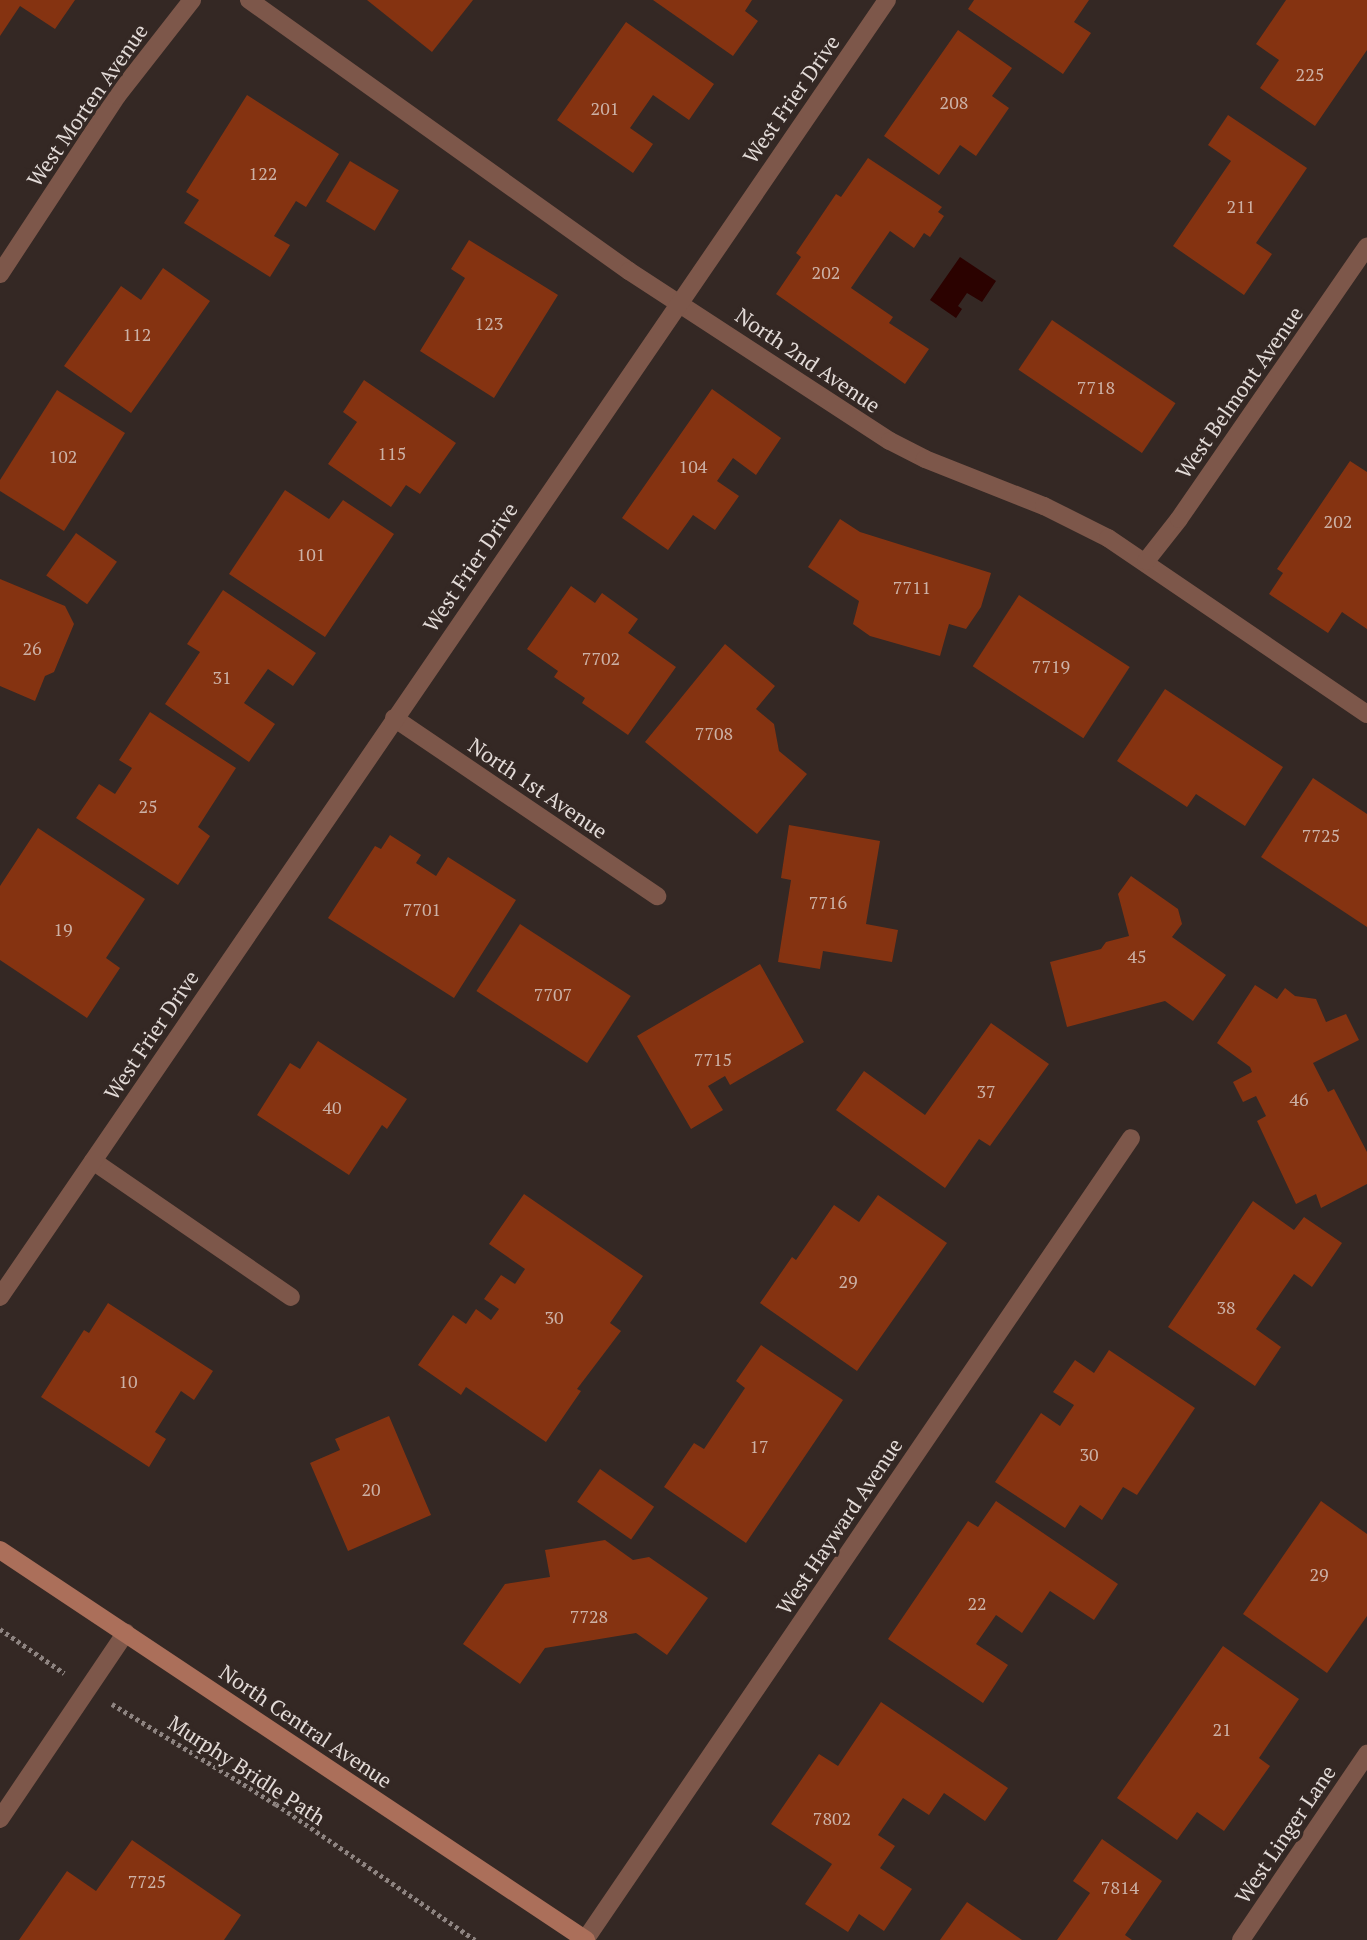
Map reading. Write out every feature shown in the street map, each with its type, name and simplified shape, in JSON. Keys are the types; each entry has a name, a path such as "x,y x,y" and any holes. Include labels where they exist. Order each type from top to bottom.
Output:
{"main road":[{"name":"North Central Avenue","path":"0,1550 585,1940"}],"street":[{"name":"West Morten Avenue","path":"0,274 117,96 192,0"},
{"name":"North 2nd Avenue","path":"249,0 629,271 890,441 925,459 1044,506 1108,538 1146,561 1367,714"},
{"name":"West Frier Drive","path":"0,1297 887,0"},
{"name":"West Belmont Avenue","path":"1146,561 1179,519 1367,246"},
{"name":"North 1st Avenue","path":"394,718 657,896"},
{"name":"West Hayward Avenue","path":"585,1940 1130,1138"},
{"path":"93,1161 291,1297"},
{"path":"0,1819 126,1632"},
{"name":"West Linger Lane","path":"1241,1940 1367,1754"}],"path":[{"name":"Murphy Bridle Path","path":"0,1629 88,1688 276,1804 475,1940"}],"shaded area":[{"path":"960,257 996,281 982,302 967,293 958,306 962,309 956,318 930,300"}],"building":[{"path":"0,0 75,0 55,29 20,6 0,36"},
{"path":"367,0 473,0 432,52"},
{"path":"653,0 752,0 745,11 758,21 733,56"},
{"path":"974,0 1089,0 1074,22 1091,33 1063,74 968,9"},
{"path":"1286,0 1367,0 1367,50 1315,126 1260,88 1279,60 1256,44"},
{"path":"626,22 714,84 689,120 653,95 630,128 653,144 633,173 557,120"},
{"path":"958,30 1012,68 992,96 1009,108 976,156 960,145 939,175 884,136"},
{"path":"247,95 339,154 306,207 296,201 274,236 290,245 270,277 184,223 199,200 186,192"},
{"path":"1228,115 1307,168 1256,243 1272,254 1244,295 1173,246 1231,161 1208,145"},
{"path":"868,158 942,207 938,212 944,216 930,237 924,233 914,248 890,231 851,288 893,317 889,323 929,349 905,384 776,294 801,257 796,253 836,194 841,197"},
{"path":"350,161 399,190 375,231 326,201"},
{"path":"469,240 558,295 494,398 420,351 465,278 451,269"},
{"path":"163,268 210,301 131,413 64,366 121,286 141,300"},
{"path":"1052,320 1176,403 1142,453 1018,370"},
{"path":"364,380 456,443 420,494 406,485 391,507 328,464 357,422 343,412"},
{"path":"712,389 781,438 756,475 733,458 717,481 739,496 715,530 693,515 668,550 622,518"},
{"path":"57,390 125,433 64,531 0,491 0,480"},
{"path":"1350,461 1367,472 1367,629 1342,612 1328,633 1269,594 1283,573 1277,569"},
{"path":"285,490 329,519 343,500 394,534 325,637 229,574"},
{"path":"840,519 860,532 991,573 981,607 966,629 949,624 940,656 870,636 853,624 859,601 808,567"},
{"path":"76,533 117,562 87,604 46,576"},
{"path":"0,579 65,606 74,624 54,672 45,676 35,701 0,686"},
{"path":"571,586 595,603 602,593 638,619 628,633 676,667 628,735 582,703 585,698 554,677 558,671 527,649"},
{"path":"223,590 316,653 293,686 268,669 244,703 275,724 249,762 165,704 200,652 187,644"},
{"path":"1019,595 1130,667 1083,738 973,666"},
{"path":"725,644 775,686 756,709 774,724 779,751 807,774 757,834 645,742"},
{"path":"1165,689 1283,767 1245,826 1196,794 1187,807 1117,761"},
{"path":"150,712 236,768 198,827 210,836 178,885 76,818 99,784 115,794 132,768 119,760"},
{"path":"1313,778 1367,814 1367,927 1261,857"},
{"path":"789,825 880,841 866,924 898,930 892,962 823,951 820,969 778,962 791,880 781,878"},
{"path":"38,828 145,899 106,958 120,968 87,1018 0,960 0,886"},
{"path":"390,835 421,855 416,863 436,876 448,857 516,900 454,998 328,918 375,846 381,849"},
{"path":"1131,876 1178,909 1182,924 1172,937 1226,975 1193,1021 1165,1001 1067,1027 1050,962 1101,949 1106,942 1129,936 1118,894"},
{"path":"520,924 631,996 587,1063 476,991"},
{"path":"760,964 804,1042 730,1085 725,1076 708,1086 723,1110 691,1129 637,1036"},
{"path":"1255,985 1277,999 1285,988 1295,996 1316,999 1326,1022 1346,1014 1359,1040 1313,1063 1328,1092 1334,1089 1367,1152 1367,1184 1321,1208 1316,1194 1296,1204 1257,1121 1266,1116 1256,1096 1243,1102 1233,1082 1252,1072 1250,1067 1217,1043"},
{"path":"991,1023 1049,1064 990,1146 979,1139 945,1188 836,1110 864,1071 925,1115"},
{"path":"318,1041 407,1099 387,1129 382,1125 349,1175 257,1115 290,1063 300,1069"},
{"path":"524,1194 643,1276 610,1323 621,1331 577,1389 581,1391 546,1442 466,1387 461,1395 418,1365 453,1315 466,1324 476,1309 491,1320 499,1309 484,1299 501,1275 515,1284 525,1269 489,1244"},
{"path":"878,1195 947,1243 857,1371 760,1303 792,1257 796,1260 834,1205 859,1222"},
{"path":"1253,1201 1294,1230 1304,1217 1342,1243 1312,1287 1294,1274 1256,1329 1281,1347 1255,1386 1168,1327"},
{"path":"108,1303 213,1371 194,1400 181,1391 155,1432 166,1439 149,1467 41,1397 84,1330 89,1333"},
{"path":"761,1345 843,1400 746,1543 664,1487 694,1443 704,1449 745,1388 736,1381"},
{"path":"1109,1350 1195,1408 1137,1495 1123,1487 1102,1520 1080,1505 1065,1528 995,1482 1041,1413 1060,1426 1074,1405 1053,1392 1075,1360 1094,1373"},
{"path":"389,1416 431,1515 348,1551 310,1463 340,1450 335,1439"},
{"path":"600,1469 654,1507 631,1540 577,1502"},
{"path":"996,1501 1118,1584 1094,1620 1050,1591 1022,1633 996,1615 976,1644 1008,1665 983,1703 888,1639 968,1521 978,1527"},
{"path":"1321,1501 1367,1534 1367,1616 1327,1673 1243,1614"},
{"path":"605,1540 633,1560 649,1557 708,1598 667,1655 636,1633 545,1648 520,1684 463,1644 505,1584 550,1577 545,1550"},
{"path":"1223,1646 1299,1699 1259,1758 1270,1766 1224,1831 1197,1812 1177,1840 1117,1798"},
{"path":"881,1702 1008,1788 985,1821 944,1793 929,1815 903,1798 878,1835 895,1846 880,1868 912,1889 884,1931 859,1914 848,1932 805,1904 832,1864 771,1824 819,1754 838,1766"},
{"path":"1102,1839 1162,1881 1125,1935 1132,1940 1057,1940 1090,1893 1073,1881"},
{"path":"132,1840 241,1915 224,1940 19,1940 67,1871 96,1891"},
{"path":"967,1902 1022,1940 940,1940"}]}
